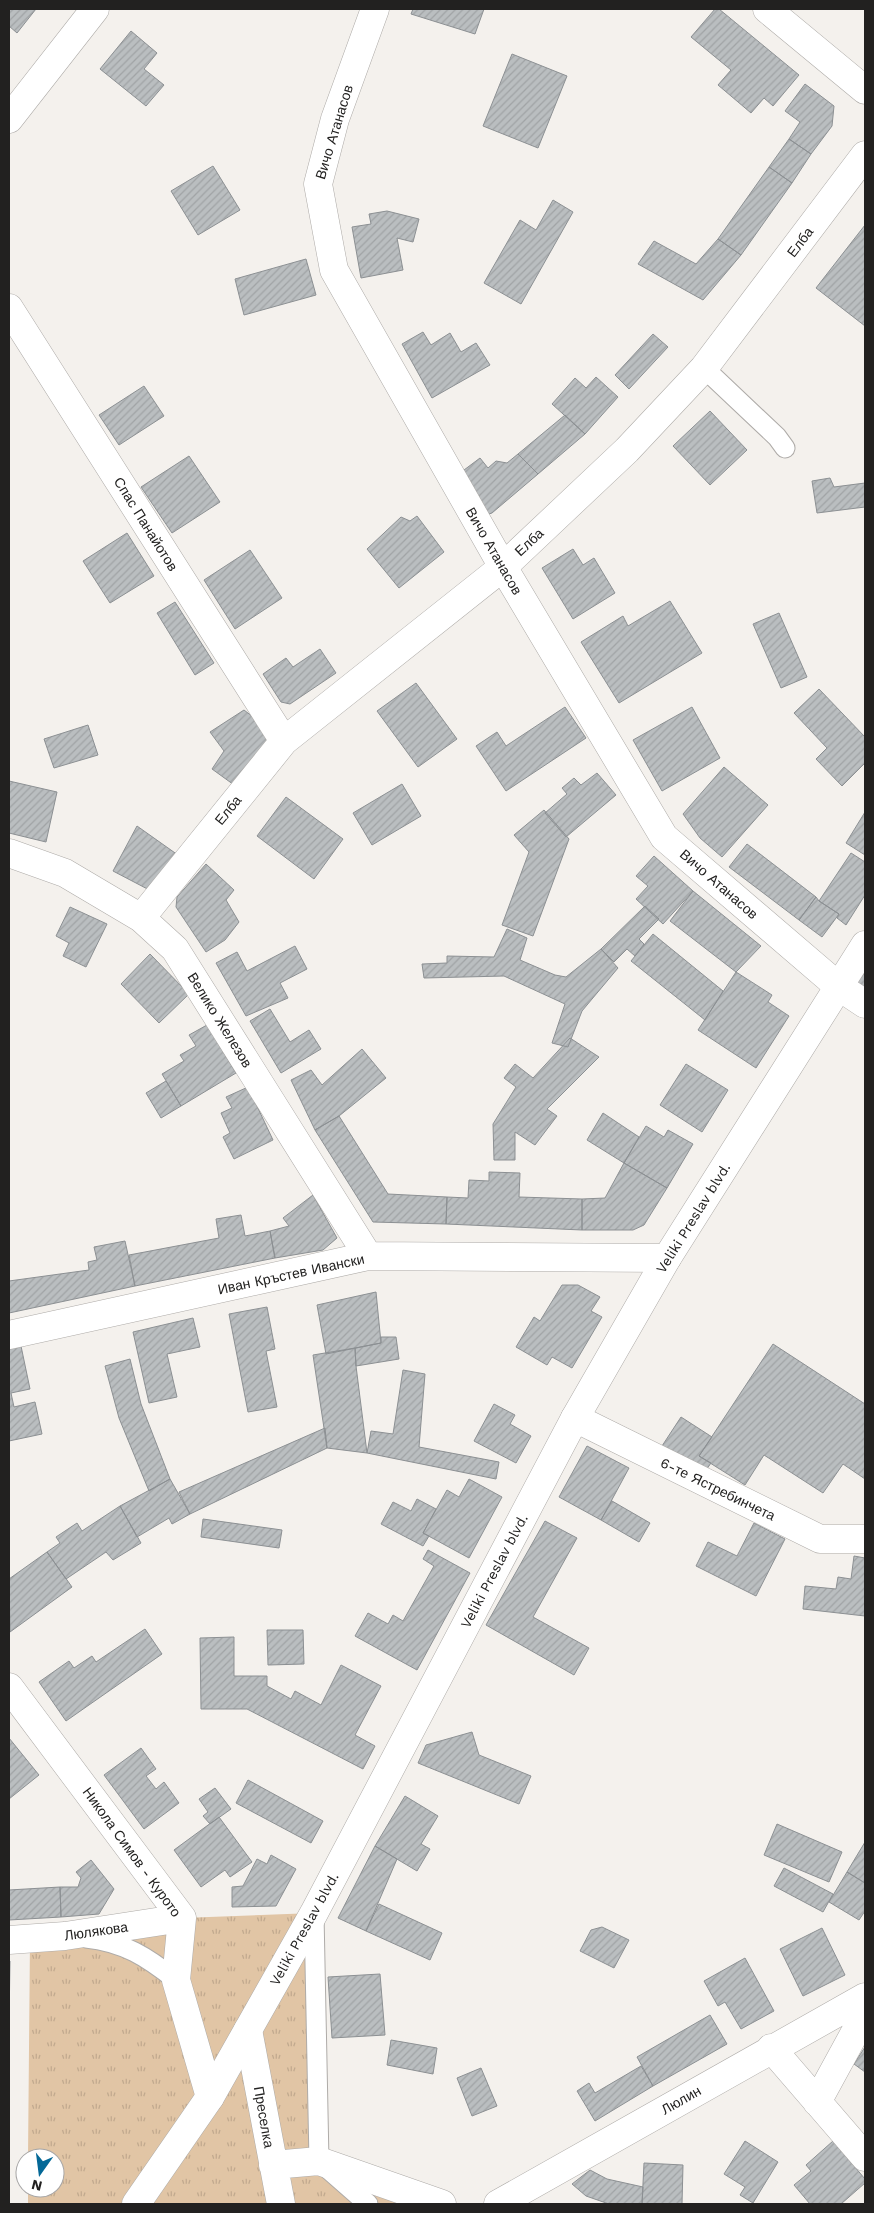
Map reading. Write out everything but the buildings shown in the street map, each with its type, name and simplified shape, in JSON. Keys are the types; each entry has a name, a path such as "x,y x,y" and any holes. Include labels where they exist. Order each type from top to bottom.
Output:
{"street":[{"path":"9,119 95,9"},
{"name":"Вичо Атанасов","path":"375,9 335,119 318,184 334,270 503,567 664,837 838,986 865,1004"},
{"path":"767,9 865,90"},
{"name":"Елба","path":"141,918 284,741 503,567 627,450 704,368 865,155"},
{"name":"Спас Панайотов","path":"9,308 284,741"},
{"name":"Велико Железов","path":"9,853 65,873 141,918 175,949 368,1256"},
{"name":"Veliki Preslav blvd.","path":"136,2204 210,2097 314,1913 575,1418 668,1258 865,945"},
{"name":"Иван Кръстев Ивански","path":"9,1335 368,1256 668,1258"},
{"name":"6-те Ястребинчета","path":"575,1418 820,1539 865,1539"},
{"name":"Никола Симов - Курото","path":"9,1687 182,1918 176,1980 210,2097"},
{"name":"Люлякова","path":"9,1940 65,1936 182,1918"},
{"name":"Люлин","path":"501,2204 771,2048 865,1997"},
{"path":"817,2102 865,2014"},
{"name":"Преселка","path":"248,2030 281,2204"},
{"path":"771,2048 865,2157"},
{"path":"273,2165 319,2161 442,2204"}],"lane":[{"path":"704,368 777,437 785,448"},
{"path":"314,1913 319,2161 368,2204"},
{"path":"65,1936 106,1940 148,1958 176,1980"}],"green space":[{"path":"314,1913 319,2161 442,2204 28,2204 28,2198 65,2198 65,2148 28,2148 30,1938 182,1918"}]}
